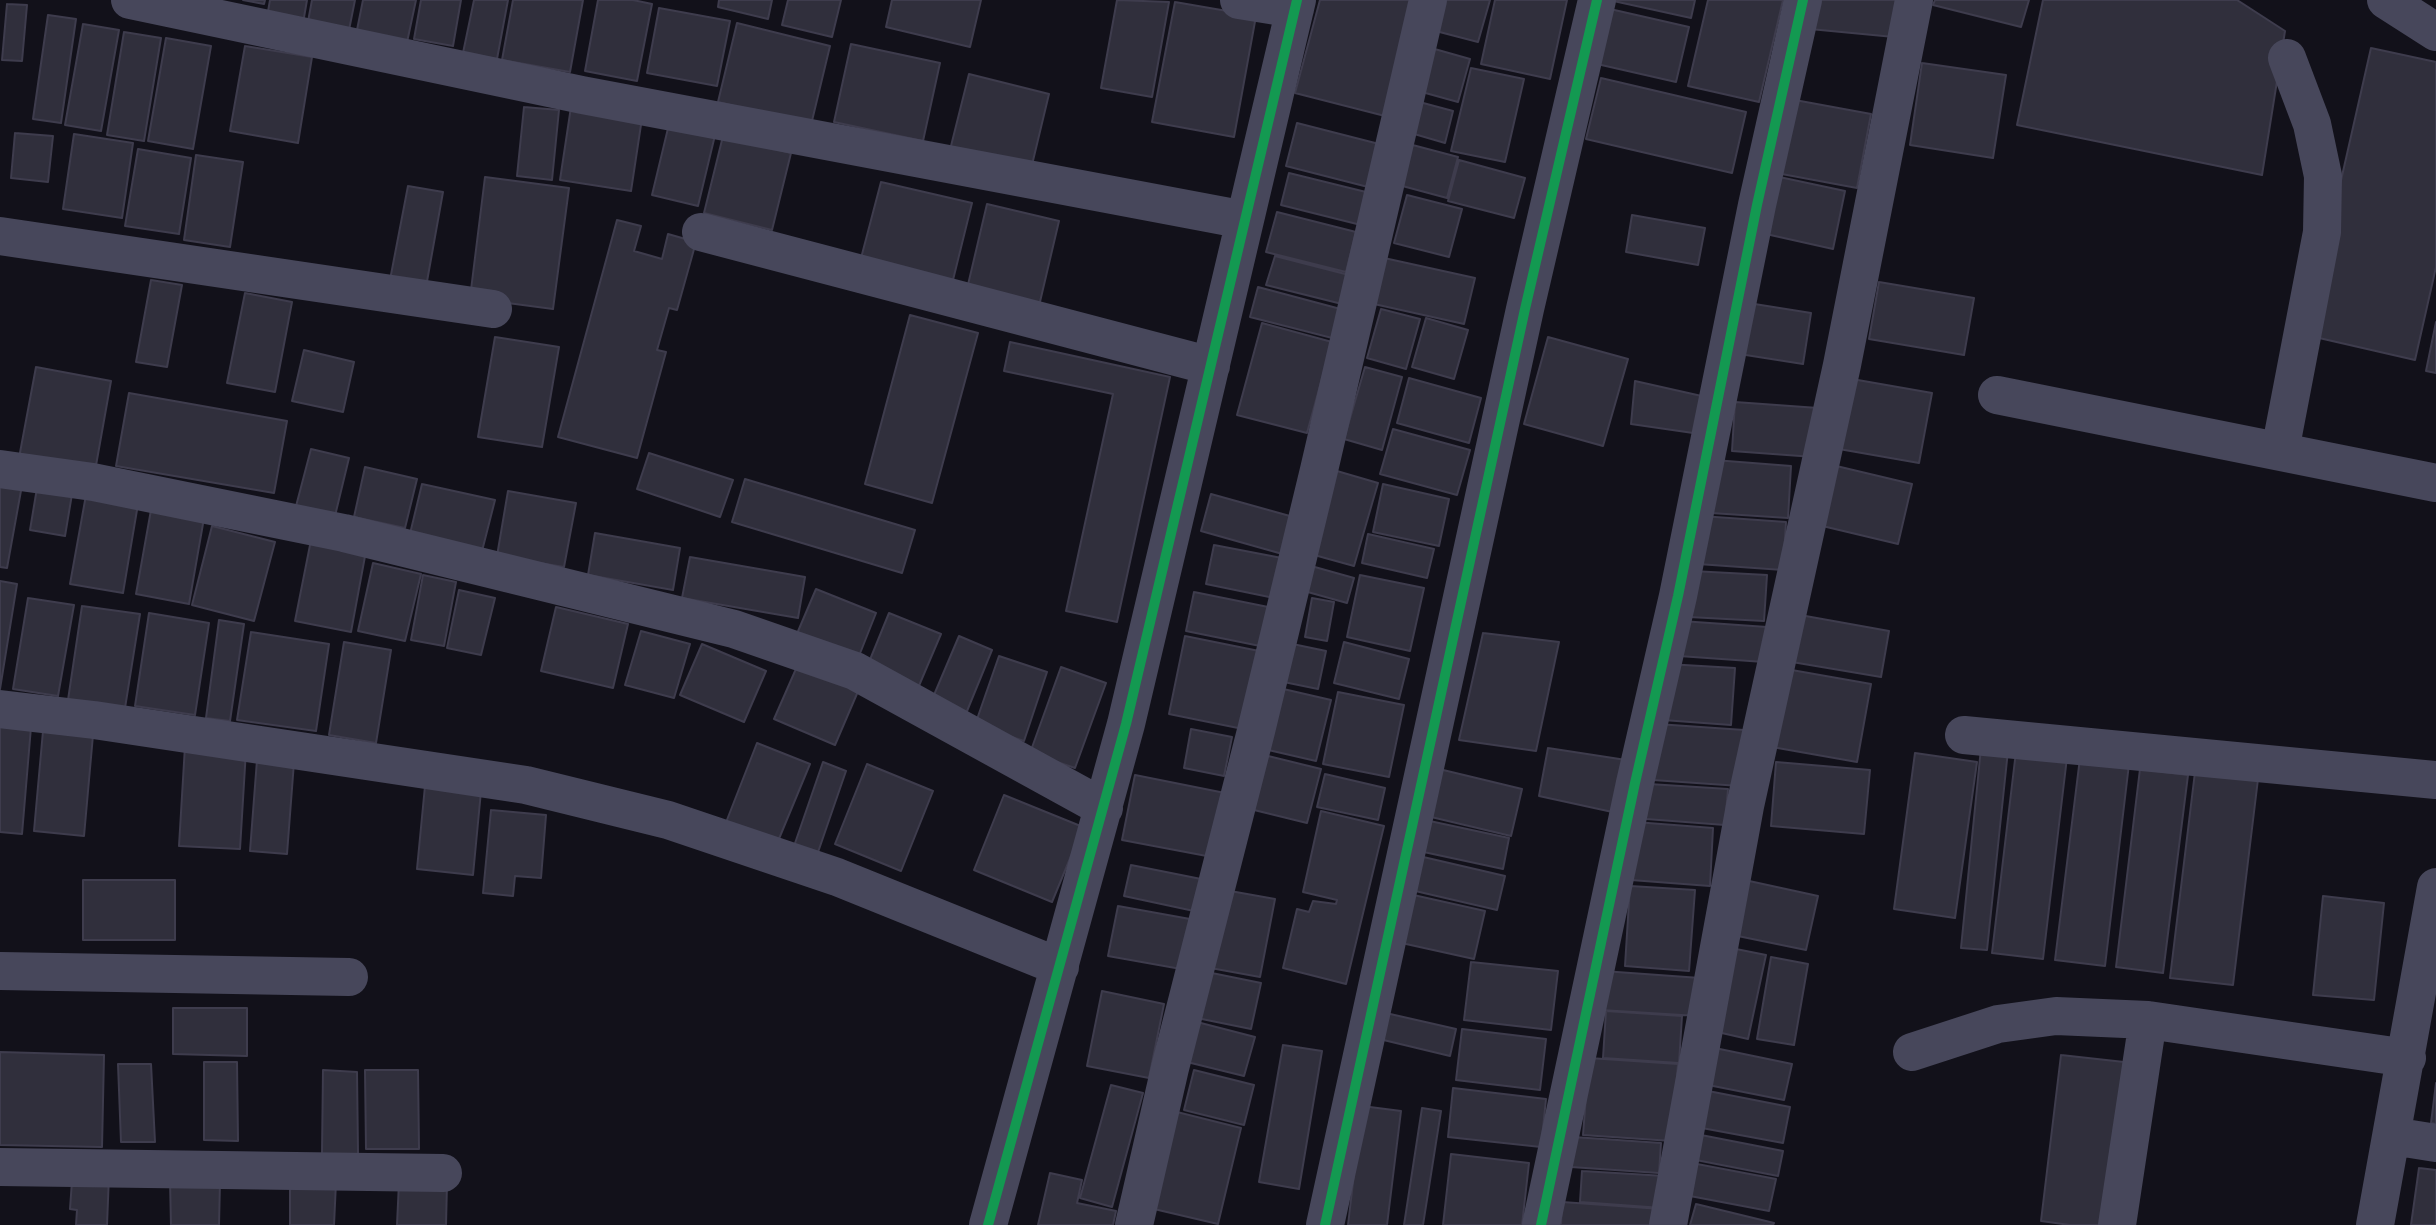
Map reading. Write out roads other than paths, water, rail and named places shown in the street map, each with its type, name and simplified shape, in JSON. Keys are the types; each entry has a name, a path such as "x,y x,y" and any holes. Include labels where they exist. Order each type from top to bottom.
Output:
{"street":[{"path":"130,0 582,94 1245,220"},
{"path":"988,1225 1126,723 1296,5 1239,0"},
{"path":"1134,1225 1170,1068 1256,732 1319,470 1428,0"},
{"path":"1325,1225 1525,309 1597,0"},
{"path":"1541,1225 1635,783 1678,596 1757,205 1803,0"},
{"path":"1668,1225 1745,806 1839,378 1914,0"},
{"path":"2386,0 2436,32"},
{"path":"2280,451 2322,232 2323,176 2312,124 2287,58"},
{"path":"701,232 1210,366"},
{"path":"0,236 493,309"},
{"path":"1997,394 2436,483"},
{"path":"0,469 93,482 331,530 733,629 855,671 1104,808"},
{"path":"0,709 94,720 539,788 667,820 837,877 1060,967"},
{"path":"1964,735 2436,780"},
{"path":"2375,1225 2432,934 2436,887"},
{"path":"0,971 349,977"},
{"path":"1912,1052 1998,1024 2056,1016 2148,1020 2407,1058"},
{"path":"2117,1225 2148,1020"},
{"path":"2392,1136 2436,1143"},
{"path":"0,1167 443,1172"}]}
